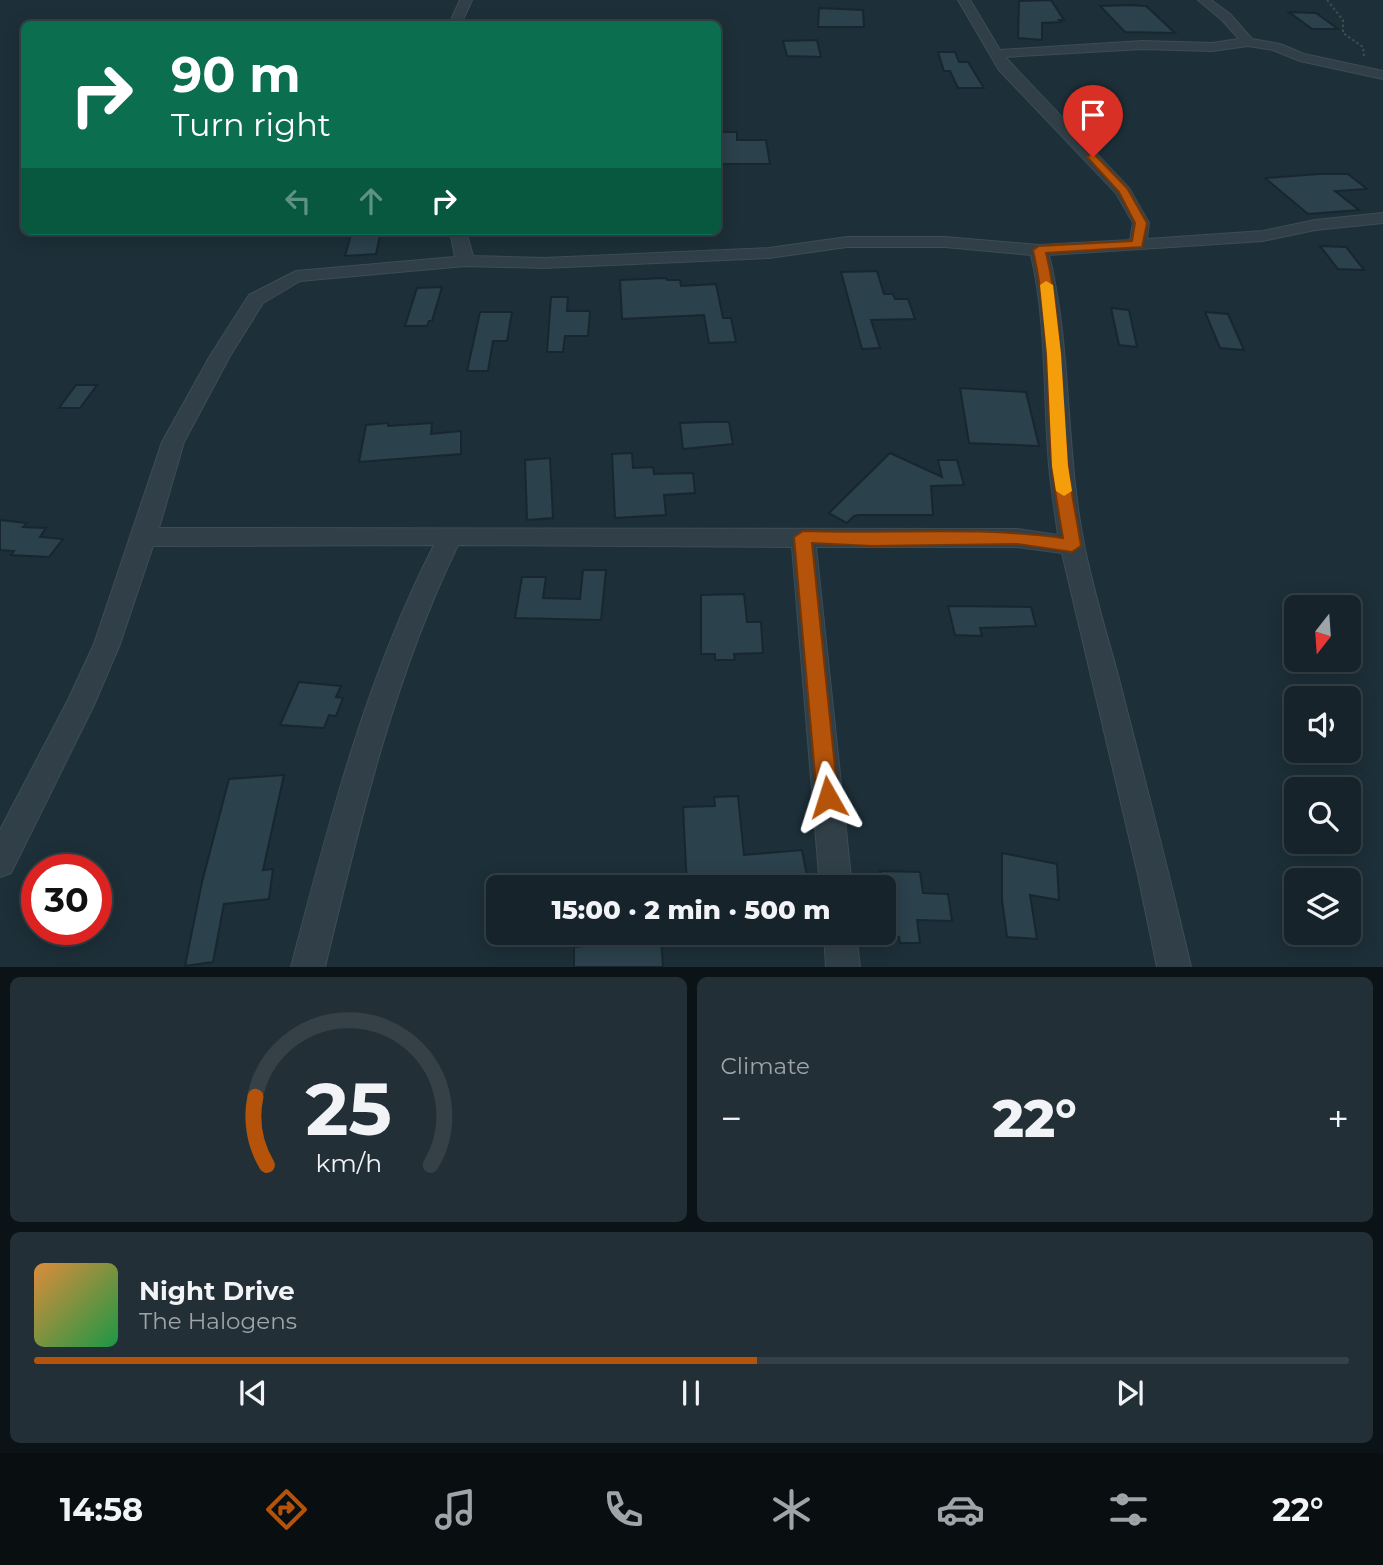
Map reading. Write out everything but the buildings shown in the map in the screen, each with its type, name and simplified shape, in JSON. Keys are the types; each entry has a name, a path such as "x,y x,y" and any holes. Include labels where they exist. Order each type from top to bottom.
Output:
{"street":[{"path":"456,21 466,0"},
{"path":"964,0 997,54 1034,99 1124,191 1141,223 1138,244"},
{"path":"1204,0 1226,17 1248,41"},
{"path":"997,54 1142,44 1212,47 1248,41 1383,75"},
{"path":"0,862 80,705 107,644 173,442 220,356 256,299 296,276 465,261 621,261 769,253 847,242 945,242 1039,250 1263,236 1315,225 1383,218"},
{"path":"459,235 465,261"},
{"path":"1039,250 1046,279 1054,354 1060,466 1072,546 1154,875 1174,967"},
{"path":"144,537 388,534 449,538 1017,538 1072,546"},
{"path":"803,537 835,875"},
{"path":"308,967 379,707 413,613 449,538"},
{"path":"841,945 843,967"}],"path":[{"path":"1327,0 1343,20 1343,33 1363,47 1364,60 1349,67"}],"slow traffic":[{"path":"1046,285 1064,491"}],"route":[{"path":"828,797 803,537 872,540 1017,538 1072,546 1060,466 1054,354 1046,279 1039,250 1138,244 1141,223 1135,207 1124,191 1093,157"}]}
